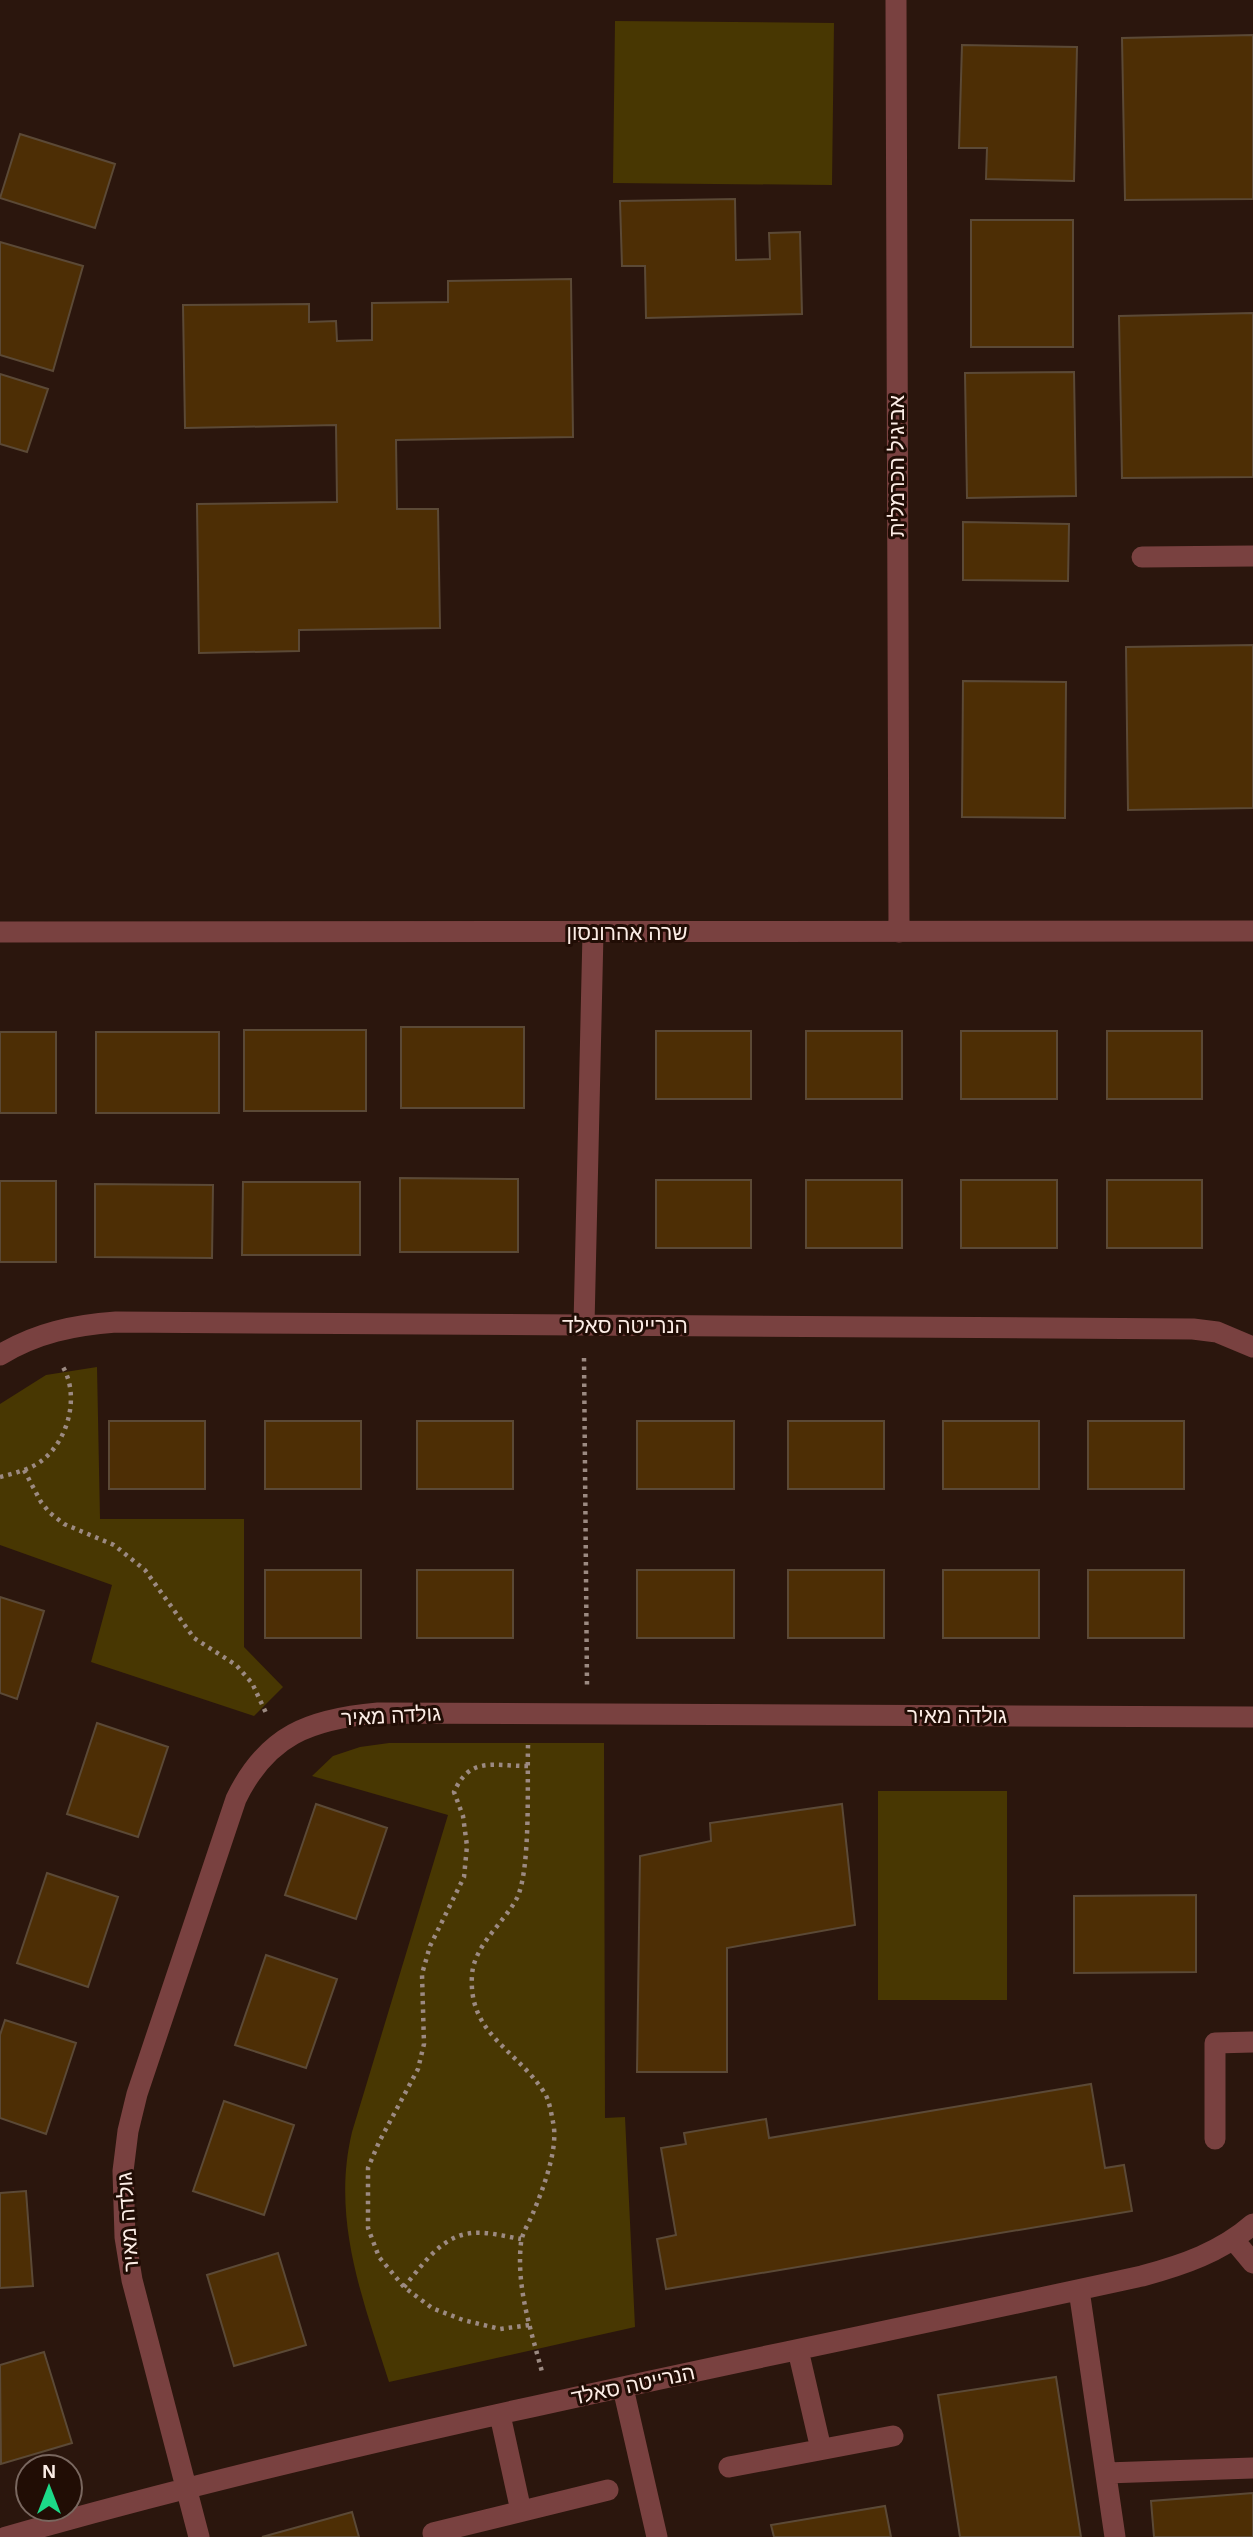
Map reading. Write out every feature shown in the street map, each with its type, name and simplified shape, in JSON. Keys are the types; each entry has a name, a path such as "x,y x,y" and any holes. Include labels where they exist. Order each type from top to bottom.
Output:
{"street":[{"name":"אביגיל הכרמלית","path":"896,0 899,932"},
{"path":"1142,557 1253,556"},
{"name":"שרה אהרונסון","path":"0,932 1253,931"},
{"path":"584,1325 593,933"},
{"name":"הנרייטה סאלד","path":"0,1355 40,1335 89,1324 116,1322 1193,1329 1217,1332 1253,1347"},
{"name":"גולדה מאיר","path":"199,2537 130,2270 123,2215 125,2151 137,2094 236,1799 254,1766 279,1742 312,1725 353,1715 406,1712 1253,1717"},
{"path":"1215,2139 1215,2043 1253,2042"},
{"name":"הנרייטה סאלד","path":"6,2537 187,2489 499,2415 1168,2270 1213,2252 1253,2224"},
{"path":"1233,2239 1253,2263"},
{"path":"1079,2290 1115,2537"},
{"path":"798,2350 821,2449"},
{"path":"623,2388 657,2537"},
{"path":"499,2415 521,2511"},
{"path":"729,2467 893,2436"},
{"path":"1106,2473 1253,2468"},
{"path":"433,2533 608,2490"}],"path":[{"path":"584,1325 587,1714"},
{"path":"0,1477 24,1470 46,1458 64,1432 72,1410 69,1375 40,1335"},
{"path":"24,1470 50,1513 64,1524 114,1545 131,1556 145,1570 194,1638 236,1665 252,1683 279,1742"},
{"path":"530,1713 525,1869 517,1897 480,1950 472,1971 475,2009 484,2027 521,2063 545,2094 554,2125 552,2155 542,2189 521,2239 520,2267 542,2375 554,2403"},
{"path":"528,1766 473,1766 461,1777 454,1792 463,1816 467,1846 464,1877 430,1946 422,1974 424,2044 418,2069 368,2168 368,2228 379,2257 404,2287 432,2308 463,2320 500,2329 530,2325"},
{"path":"404,2287 437,2249 464,2234 489,2234 521,2239"}],"shaded area":[{"path":"615,21 834,23 832,185 613,183"},
{"path":"97,1367 100,1519 244,1519 244,1647 283,1687 254,1716 91,1662 112,1585 0,1545 0,1404 46,1375"},
{"path":"389,1743 604,1743 605,2118 625,2117 635,2327 389,2382 353,2259 345,2197 346,2165 352,2132 448,1815 312,1776 333,1756 360,1747"},
{"path":"878,1791 1007,1791 1007,2000 878,2000"}],"building":[{"path":"1253,35 1253,199 1125,200 1122,38"},
{"path":"962,45 1077,47 1074,181 986,179 987,148 959,148"},
{"path":"20,134 115,164 95,228 0,198"},
{"path":"735,199 736,260 770,259 769,233 800,232 802,314 646,318 645,266 622,266 620,201"},
{"path":"971,220 1073,220 1073,347 971,347"},
{"path":"0,242 83,266 53,371 0,355"},
{"path":"571,279 573,437 396,440 397,509 438,509 440,628 299,630 299,651 199,653 197,504 337,502 336,425 185,428 183,305 309,304 309,322 336,321 337,341 372,340 372,303 448,302 448,281"},
{"path":"1253,313 1253,477 1122,478 1119,316"},
{"path":"1074,372 1076,496 967,498 965,373"},
{"path":"0,374 48,389 27,452 0,444"},
{"path":"963,522 1069,524 1068,581 963,580"},
{"path":"1253,645 1253,808 1128,810 1126,647"},
{"path":"963,681 1066,682 1065,818 962,817"},
{"path":"401,1027 524,1027 524,1108 401,1108"},
{"path":"244,1030 366,1030 366,1111 244,1111"},
{"path":"656,1031 751,1031 751,1099 656,1099"},
{"path":"806,1031 902,1031 902,1099 806,1099"},
{"path":"961,1031 1057,1031 1057,1099 961,1099"},
{"path":"1107,1031 1202,1031 1202,1099 1107,1099"},
{"path":"0,1032 56,1032 56,1113 0,1113"},
{"path":"96,1032 219,1032 219,1113 96,1113"},
{"path":"400,1178 518,1179 518,1252 400,1252"},
{"path":"656,1180 751,1180 751,1248 656,1248"},
{"path":"806,1180 902,1180 902,1248 806,1248"},
{"path":"961,1180 1057,1180 1057,1248 961,1248"},
{"path":"1107,1180 1202,1180 1202,1248 1107,1248"},
{"path":"0,1181 56,1181 56,1262 0,1262"},
{"path":"243,1182 360,1182 360,1255 242,1255"},
{"path":"95,1184 213,1185 212,1258 95,1257"},
{"path":"109,1421 205,1421 205,1489 109,1489"},
{"path":"265,1421 361,1421 361,1489 265,1489"},
{"path":"417,1421 513,1421 513,1489 417,1489"},
{"path":"637,1421 734,1421 734,1489 637,1489"},
{"path":"788,1421 884,1421 884,1489 788,1489"},
{"path":"943,1421 1039,1421 1039,1489 943,1489"},
{"path":"1088,1421 1184,1421 1184,1489 1088,1489"},
{"path":"265,1570 361,1570 361,1638 265,1638"},
{"path":"417,1570 513,1570 513,1638 417,1638"},
{"path":"637,1570 734,1570 734,1638 637,1638"},
{"path":"788,1570 884,1570 884,1638 788,1638"},
{"path":"943,1570 1039,1570 1039,1638 943,1638"},
{"path":"1088,1570 1184,1570 1184,1638 1088,1638"},
{"path":"0,1597 44,1611 17,1699 0,1693"},
{"path":"97,1723 168,1747 138,1837 67,1814"},
{"path":"316,1804 387,1828 356,1919 285,1895"},
{"path":"842,1804 855,1925 727,1948 727,2072 637,2072 640,1856 711,1841 710,1823"},
{"path":"47,1873 118,1897 88,1987 17,1963"},
{"path":"1196,1895 1196,1972 1074,1973 1074,1896"},
{"path":"266,1955 337,1979 306,2068 235,2045"},
{"path":"5,2020 76,2043 46,2134 0,2118 0,2035"},
{"path":"1091,2084 1105,2168 1124,2165 1132,2211 666,2289 657,2239 676,2235 661,2148 686,2144 684,2133 766,2119 769,2138"},
{"path":"224,2101 294,2125 264,2215 193,2191"},
{"path":"26,2191 33,2286 0,2288 0,2193"},
{"path":"278,2253 306,2345 234,2366 207,2275"},
{"path":"44,2352 72,2443 38,2453 14,2453 14,2460 1,2464 0,2365"},
{"path":"1056,2377 1081,2537 960,2537 938,2395"},
{"path":"1253,2493 1253,2537 1154,2537 1151,2501"},
{"path":"885,2506 891,2537 774,2537 771,2525"},
{"path":"352,2512 359,2537 262,2537"}]}
